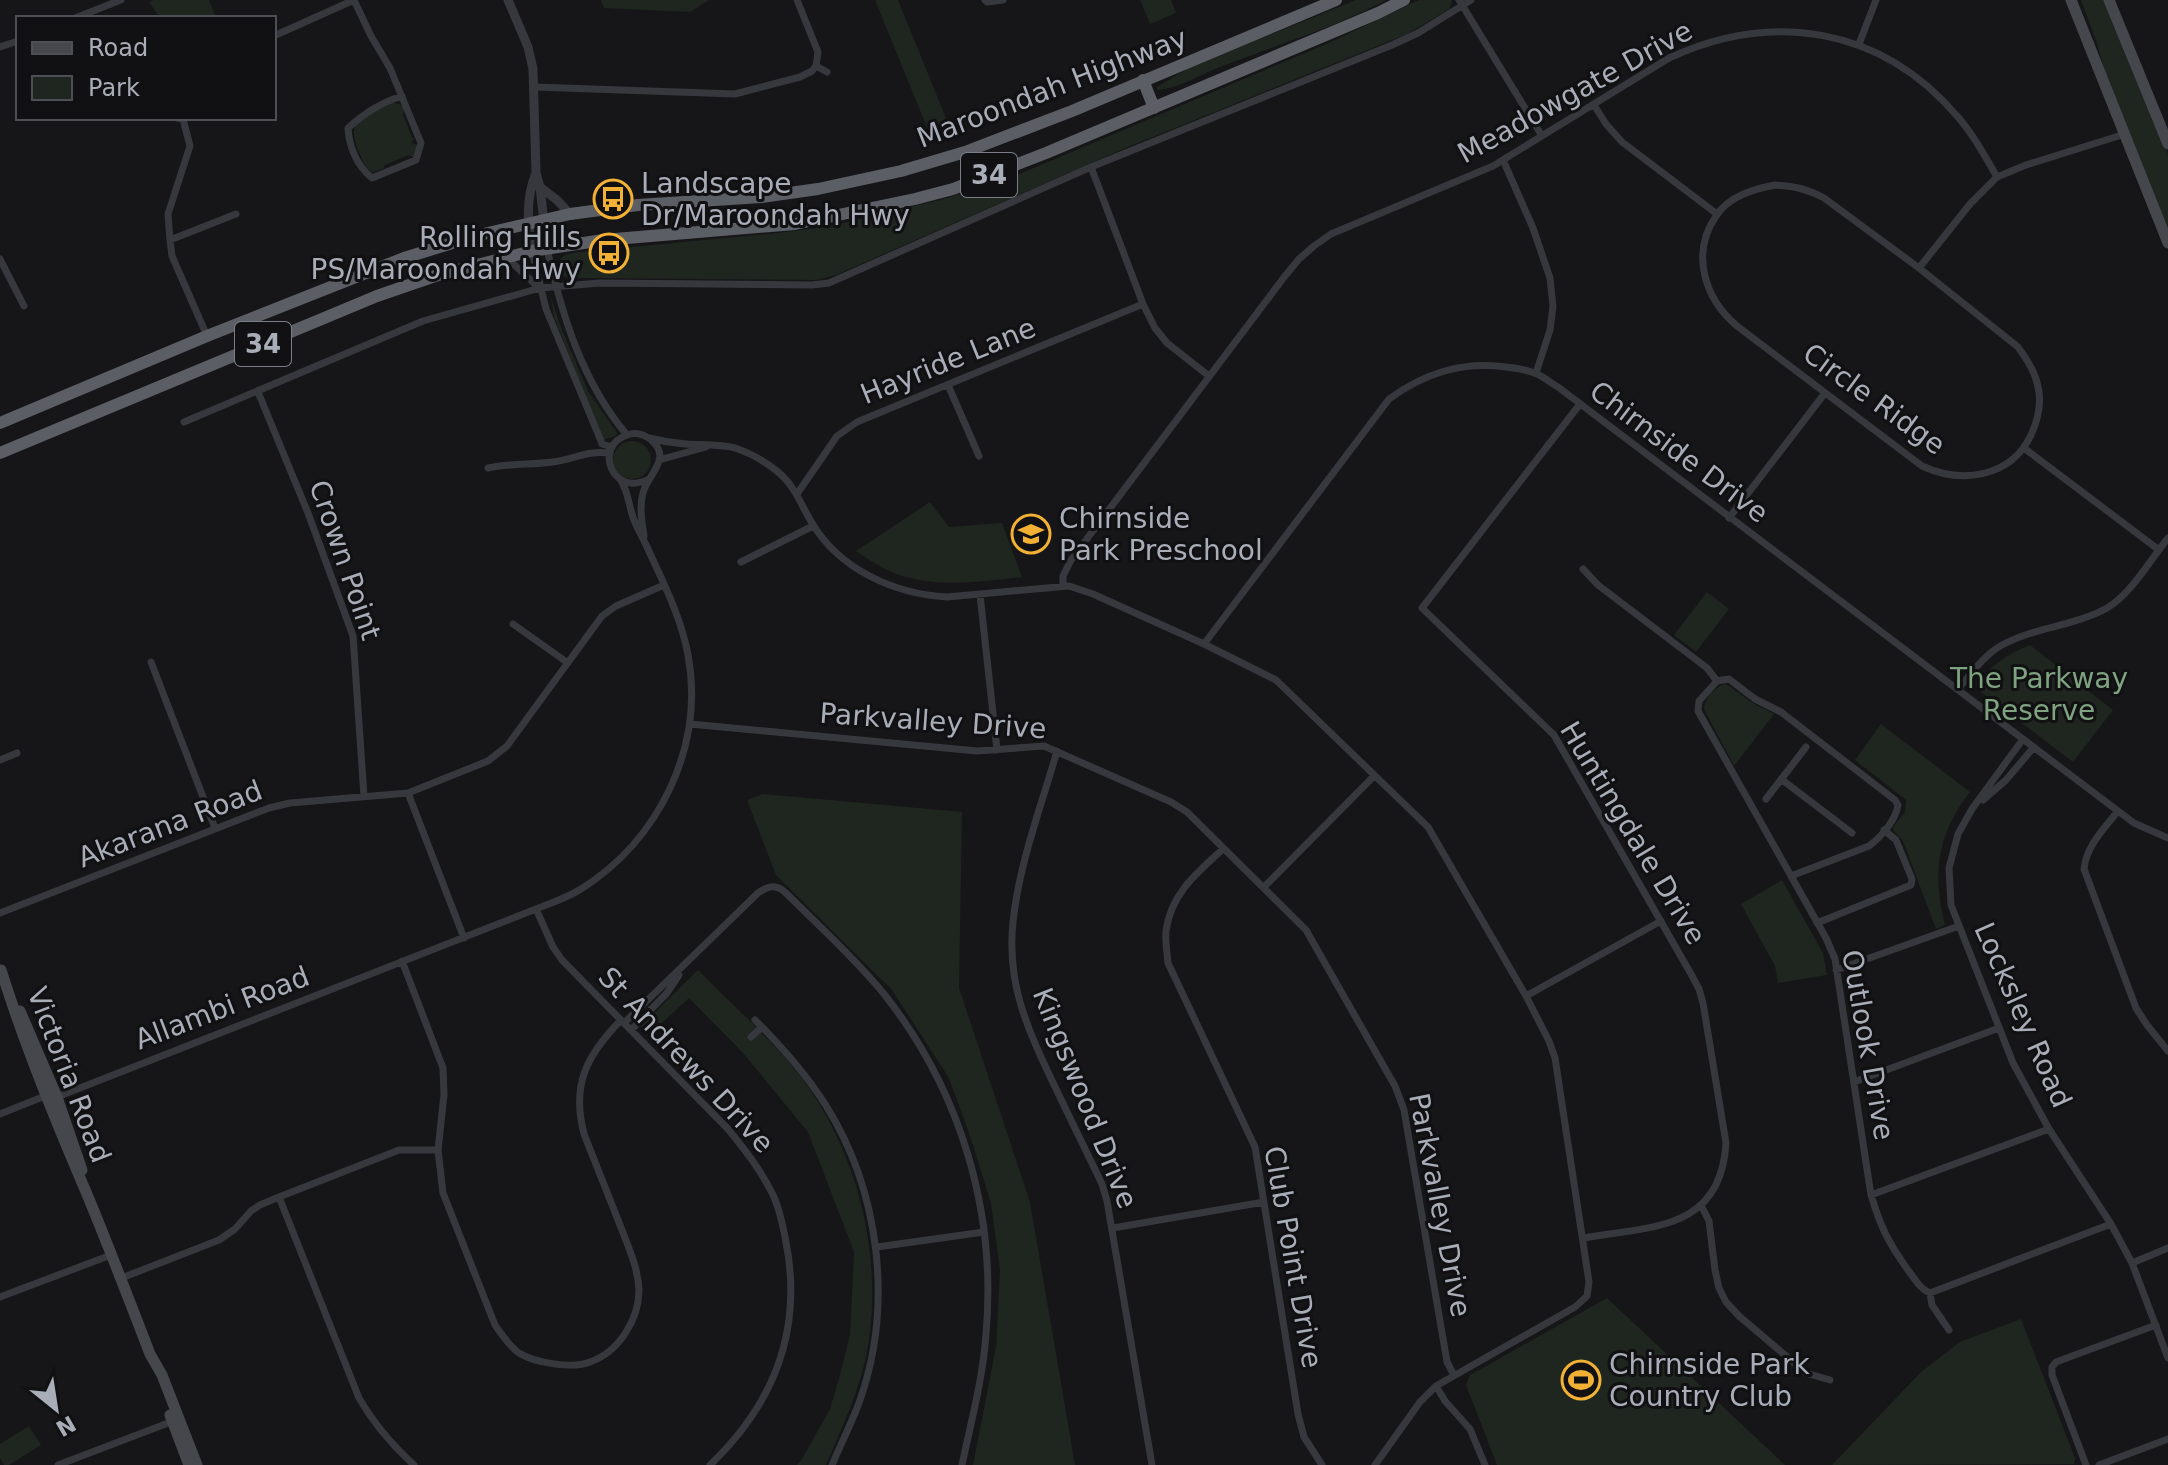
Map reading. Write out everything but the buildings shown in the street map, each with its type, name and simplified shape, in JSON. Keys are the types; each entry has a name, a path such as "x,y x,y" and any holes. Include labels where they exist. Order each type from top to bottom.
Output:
{"highway":[{"name":"Maroondah Highway","path":"0,423 404,258 570,214 638,205 761,197 818,189 901,171 997,141 1336,0"},
{"name":"Maroondah Highway","path":"0,453 377,296 505,256 603,240 795,224 953,189 1154,108 1404,0"},
{"path":"1143,80 1154,108"}],"main road":[{"path":"2071,0 2168,243"},
{"path":"2109,0 2168,144"},
{"name":"Victoria Road","path":"0,969 81,1166 88,1198 119,1279 162,1375 189,1465"},
{"name":"Victoria Road","path":"176,1420 197,1465"}],"street":[{"path":"80,16 121,0"},
{"path":"276,35 354,0 390,68 402,96 421,143 416,160 372,178 363,171 349,143 348,128 365,112 402,96"},
{"path":"508,0 528,47 535,87 536,173 555,286 571,335 597,394 627,435"},
{"path":"535,87 735,94 800,77 812,71 818,58 817,46 797,0"},
{"path":"985,0 1003,0"},
{"path":"184,422 423,321 540,288 600,283 829,283 1091,167 1392,45 1418,33 1460,3 1471,0"},
{"path":"1859,44 1876,0"},
{"path":"1460,3 1542,136"},
{"name":"Meadowgate Drive","path":"1063,585 1063,576 1071,560 1292,268 1314,246 1349,226 1503,160 1669,58 1715,40 1771,31 1798,32 1859,44 1913,75 1956,114 1997,177"},
{"path":"816,66 827,72"},
{"path":"1594,105 1622,142 1717,214 1743,194 1775,185 1793,185 1824,198 1919,268 2018,347 2029,361 2039,392 2039,408 2024,448 2159,550"},
{"path":"182,120 190,146 168,214 170,240 172,256 207,336"},
{"path":"1919,268 1970,204 1997,177 2125,134"},
{"path":"1503,160 1533,228 1550,278 1553,306 1550,330 1536,373"},
{"path":"1091,167 1155,328 1167,343 1209,376"},
{"path":"536,173 527,211 540,288 551,324 602,444 611,450"},
{"path":"540,187 570,214"},
{"path":"170,240 236,214"},
{"name":"Circle Ridge","path":"1717,214 1703,254 1706,280 1717,307 1737,326 1910,458 1935,472 1960,477 1989,473 2003,466 2024,448"},
{"path":"505,256 540,288"},
{"path":"0,259 24,306"},
{"name":"Hayride Lane","path":"797,494 812,476 829,445 857,422 1143,304"},
{"name":"Chirnside Drive","path":"1204,644 1389,399 1412,383 1462,366 1489,365 1536,373 2134,823 2168,838"},
{"path":"948,385 979,456"},
{"name":"Crown Point","path":"258,392 308,513 353,636 364,796"},
{"path":"1729,518 1825,393"},
{"name":"Huntingdale Drive","path":"1580,404 1422,608 1554,735 1699,989 1726,1143 1719,1181 1701,1205"},
{"path":"649,479 635,484 620,479 612,471 611,450 618,439 638,434 681,444 737,449 778,472 797,494 813,526 837,553 849,564 880,581 930,596 980,595 1063,585 1093,594 1276,680 1428,827 1549,1041 1555,1058 1589,1282 1587,1296 1575,1307 1436,1386 1420,1402 1375,1465"},
{"path":"645,542 640,505 643,490 658,467 659,460 657,448 649,438"},
{"path":"659,460 712,446"},
{"path":"488,468 504,464 554,462 611,450"},
{"name":"Allambi Road","path":"0,1114 536,909 578,891 622,858 657,814 681,764 690,724 691,684 688,656 676,612 632,515 627,491 620,479"},
{"path":"741,562 813,526"},
{"path":"1958,689 1987,656 2001,646 2112,604 2168,538"},
{"path":"1583,569 1598,585 1707,668 1717,681 1729,679 1755,699 1781,712 1895,800 1898,811 1874,842 1791,876"},
{"name":"Akarana Road","path":"0,913 269,808 290,803 408,793 488,761 507,746 602,616 616,606 664,585"},
{"path":"980,595 997,750"},
{"path":"513,624 568,663"},
{"path":"151,662 215,828"},
{"name":"Outlook Drive","path":"1717,681 1699,701 1698,711 1830,946 1871,1195 1880,1224 1888,1241 1921,1288 1930,1293 1932,1305 1949,1330"},
{"name":"Parkvalley Drive","path":"690,724 977,751 1044,746 1187,812 1295,916 1315,942 1401,1098 1447,1362 1454,1375"},
{"name":"Locksley Road","path":"2023,739 1972,809 1958,834 1949,868 1951,905 2013,1063 2049,1129 2111,1224 2132,1263 2168,1358"},
{"path":"1766,799 1806,747"},
{"name":"Locksley Road","path":"1972,809 2006,780 2034,747"},
{"name":"Kingswood Drive","path":"1057,751 1020,879 1013,923 1013,969 1028,1030 1102,1184 1113,1228 1152,1465"},
{"path":"0,760 17,753"},
{"path":"1264,887 1374,776"},
{"path":"1781,779 1852,833"},
{"path":"408,793 464,938"},
{"path":"2118,811 2091,847 2084,869 2136,1008 2168,1051"},
{"path":"1817,923 1911,885 1912,879 1896,840 1884,830"},
{"name":"Club Point Drive","path":"1223,849 1189,881 1171,907 1165,933 1168,963 1255,1147 1298,1414 1304,1437 1322,1465"},
{"path":"402,961 443,1068 444,1095 438,1150 443,1193 495,1325 519,1353 537,1361 559,1365 589,1363 623,1337 635,1316 639,1294 636,1267 584,1134 580,1116 584,1071 595,1048 685,966 758,893 766,887 780,887 883,993 921,1047 950,1102 971,1161 979,1190 984,1232 987,1333 962,1465"},
{"name":"St Andrews Drive","path":"536,909 562,960 719,1120 750,1155 775,1198 790,1260 792,1297 789,1329 771,1384 754,1414 731,1445 710,1465"},
{"path":"1526,996 1661,921"},
{"path":"1836,970 1959,926"},
{"path":"631,1030 667,993 685,966"},
{"path":"755,1020 794,1060 825,1104 845,1141 862,1184 877,1247 876,1316 870,1357 859,1402 832,1465"},
{"path":"751,1037 762,1027"},
{"path":"1854,1082 1999,1028"},
{"path":"1871,1195 2049,1129"},
{"path":"119,1279 219,1240 235,1229 251,1211 279,1197 399,1150 438,1150"},
{"path":"279,1197 359,1398 371,1419 414,1465"},
{"path":"1113,1228 1264,1202"},
{"path":"1584,1238 1677,1221 1701,1205 1709,1221 1715,1270 1726,1302 1806,1373 1830,1380"},
{"path":"1930,1293 2111,1224"},
{"path":"877,1247 984,1232"},
{"path":"2132,1263 2168,1248"},
{"path":"0,1297 111,1255"},
{"path":"2086,1465 2052,1375 2052,1367 2056,1362 2156,1325"},
{"path":"1436,1386 1445,1401 1466,1422 1485,1465"},
{"path":"58,1465 176,1420"},
{"path":"2099,1465 2168,1439"}],"green space":[{"path":"209,0 215,16 159,16 149,2"},
{"path":"601,0 709,0 690,12 604,8"},
{"path":"875,0 898,0 948,123 928,130"},
{"path":"1140,0 1171,0 1176,13 1150,24"},
{"path":"1356,0 1386,0 1325,28 1181,84 1157,90 1157,87 1190,67"},
{"path":"1419,0 1452,2 1449,9 1407,34 1123,149 836,275 816,280 574,278 564,277 559,271 561,259 571,253 830,226 944,199 1003,181 1331,42"},
{"path":"2081,0 2105,0 2168,154 2168,231 2106,76"},
{"path":"392,103 400,104 405,109 403,114 412,138 415,138 413,144 419,145 417,154 413,157 408,155 373,172 359,152 354,132 356,125 366,115"},
{"path":"551,297 588,391 617,433 616,436 603,440 554,317"},
{"path":"632,441 645,447 651,460 645,473 632,479 619,473 613,460 619,447"},
{"path":"930,502 949,527 1002,523 1022,577 933,582 899,575 856,551"},
{"path":"1707,592 1729,609 1696,652 1674,635"},
{"name":"The Parkway Reserve","path":"2030,645 2113,710 2073,762 1980,691 1976,683 2000,661"},
{"path":"1726,684 1774,714 1734,766 1704,709 1711,693"},
{"path":"1881,724 1970,792 1950,823 1940,855 1939,889 1945,925 1936,929 1903,841 1893,827 1905,812 1906,800 1855,760"},
{"path":"763,794 962,812 959,988 1030,1202 1075,1465 973,1465 996,1347 1000,1270 991,1203 949,1078 892,990 776,875 747,800"},
{"path":"1782,880 1823,953 1827,975 1778,983 1775,966 1741,904"},
{"path":"698,970 766,1037 803,1080 840,1142 863,1212 872,1285 866,1357 854,1398 826,1465 797,1465 830,1409 840,1375 850,1335 854,1252 808,1132 743,1053 689,998 650,1034 641,1026"},
{"name":"Chirnside Park Country Club","path":"1607,1298 1785,1465 1497,1465 1466,1385 1470,1375"},
{"path":"2021,1319 2075,1458 2074,1464 1832,1465 1921,1372 1960,1342"},
{"path":"29,1426 41,1445 4,1465 0,1458 0,1444"}],"place":[{"name":"Landscape Dr/Maroondah Hwy","path":"613,199"},
{"name":"Rolling Hills PS/Maroondah Hwy","path":"609,253"},
{"name":"Chirnside Park Preschool","path":"1031,534"},
{"name":"Chirnside Park Country Club","path":"1581,1380"}]}
